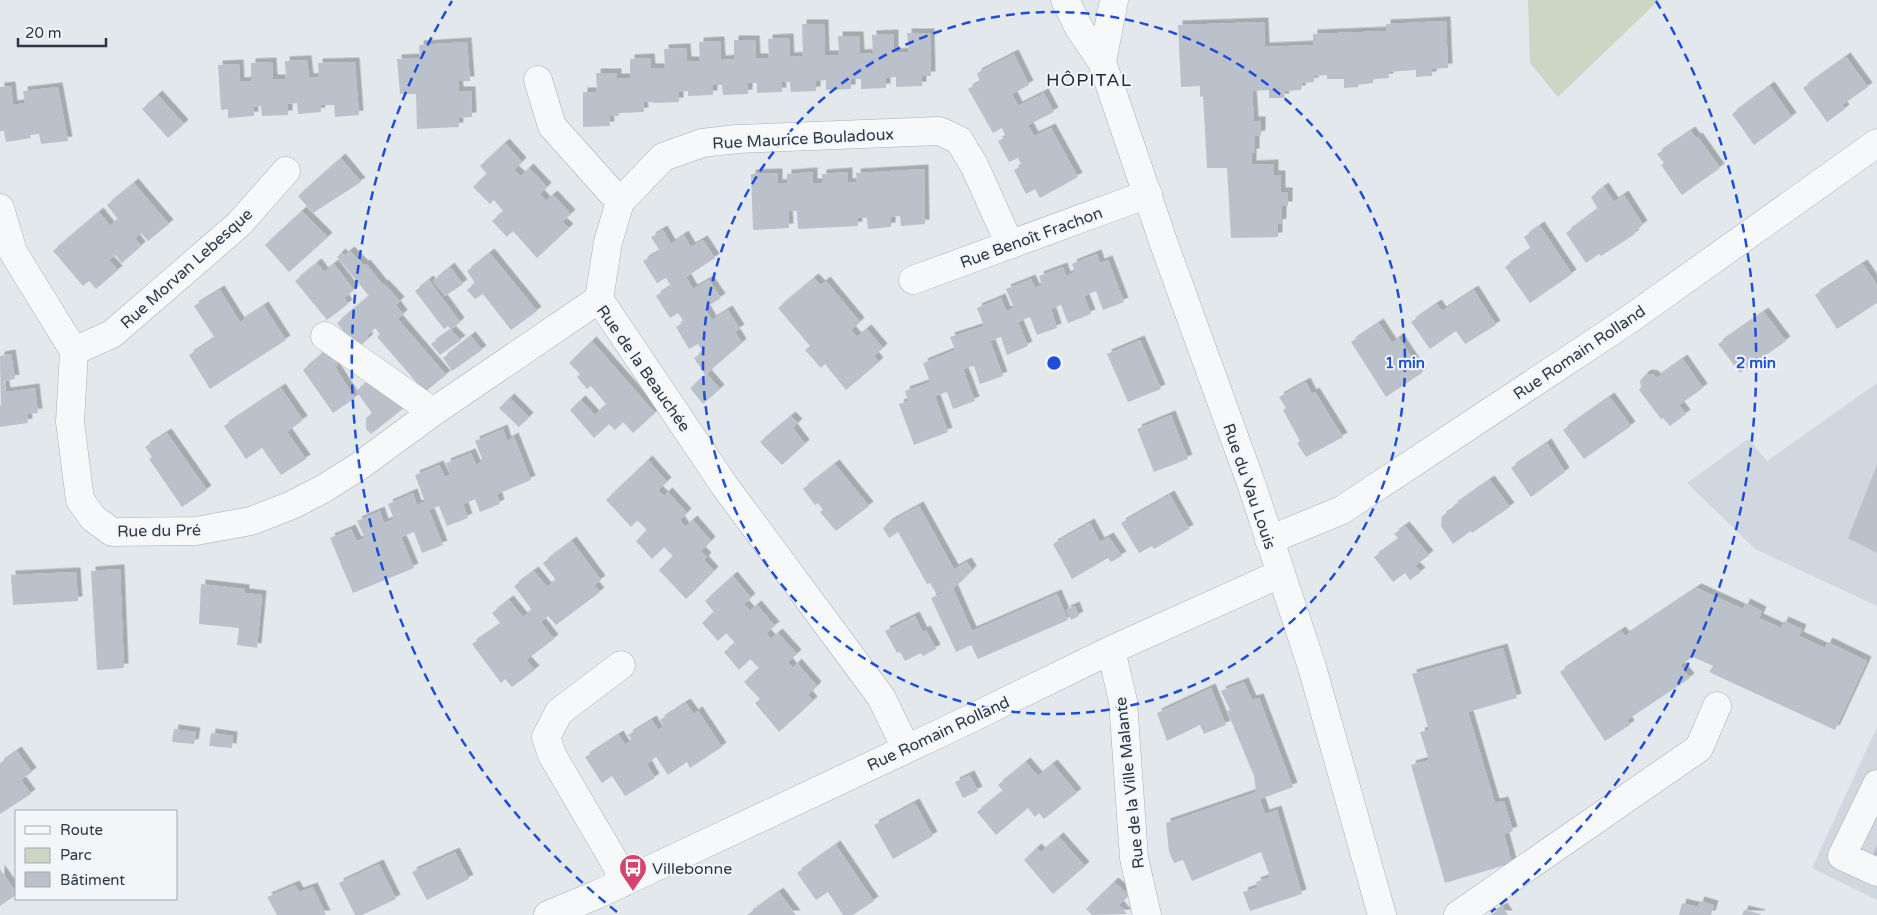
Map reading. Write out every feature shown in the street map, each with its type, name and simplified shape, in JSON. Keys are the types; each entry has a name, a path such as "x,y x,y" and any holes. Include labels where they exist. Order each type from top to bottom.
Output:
{"street":[{"name":"Rue du Vau Louis","path":"1065,0 1102,62 1164,244 1247,474 1312,667 1382,915"},
{"name":"Rue du Vau Louis","path":"1097,0 1102,62"},
{"path":"1102,62 1114,0"},
{"path":"538,80 552,126 620,202"},
{"name":"Rue Maurice Bouladoux","path":"599,299 608,242 620,202 663,157 702,143 737,139 939,131 959,140 975,167 1010,245"},
{"name":"Rue Romain Rolland","path":"1269,540 1342,510 1627,321 1877,143"},
{"name":"Rue Morvan Lebesque","path":"74,351 112,334 239,224 286,171"},
{"name":"Rue Benoît Frachon","path":"913,280 1148,194"},
{"path":"0,208 13,252 74,351"},
{"name":"Rue de la Beauchée","path":"251,520 292,505 323,490 433,412 599,299 724,485 882,697 906,748"},
{"path":"325,336 433,412"},
{"name":"Rue du Pré","path":"74,351 70,422 80,500 93,518 112,532 196,531 251,520"},
{"name":"Rue Romain Rolland","path":"548,915 622,883 949,729 1111,650 1280,574"},
{"name":"Rue de la Ville Malante","path":"1111,650 1123,701 1134,858 1147,915"},
{"path":"621,665 559,712 546,737 552,755 617,866 622,883"},
{"path":"1458,915 1698,748 1717,706"},
{"path":"1877,784 1842,856 1877,872"}],"shaded area":[{"path":"1877,383 1877,606 1755,549 1687,483 1748,439 1767,461"},
{"path":"1877,727 1877,900 1812,868"}],"green space":[{"path":"1528,0 1659,0 1558,97 1530,63"}],"building":[{"path":"1446,21 1448,68 1432,69 1432,76 1416,77 1416,70 1388,72 1389,78 1373,79 1373,83 1344,88 1344,79 1327,79 1327,75 1314,76 1314,82 1302,83 1301,90 1284,91 1285,98 1269,98 1269,90 1252,91 1254,121 1261,121 1261,135 1255,136 1255,153 1252,153 1252,165 1274,164 1274,175 1281,175 1281,192 1288,192 1288,206 1282,206 1282,223 1278,224 1278,237 1231,238 1227,168 1207,168 1203,96 1200,97 1200,86 1181,87 1178,25 1264,22 1265,47 1313,45 1313,34 1386,31 1386,24"},
{"path":"802,24 824,24 825,55 839,55 838,36 859,36 860,54 873,53 872,35 894,34 894,53 909,52 907,33 930,33 931,76 922,76 922,86 896,87 896,77 886,78 886,88 861,89 861,79 851,79 851,89 826,90 826,80 816,81 816,91 791,92 790,82 781,82 782,92 757,93 757,83 748,83 748,94 723,95 722,85 713,85 713,95 688,96 688,91 679,92 679,102 643,102 644,112 619,113 619,116 609,116 610,126 583,127 583,92 597,92 596,73 617,73 617,78 630,78 630,59 650,58 651,68 665,68 664,49 686,48 687,61 700,61 699,42 720,41 721,60 734,59 734,40 755,40 756,58 769,58 768,39 789,38 790,57 803,56"},
{"path":"467,42 470,81 458,81 459,91 471,91 472,117 458,118 459,127 417,129 416,94 400,94 397,59 420,58 419,45"},
{"path":"1014,54 1029,85 1012,94 1018,106 1044,93 1054,112 1028,125 1034,136 1051,128 1078,177 1040,198 1035,189 1026,194 1014,170 1022,166 1018,158 1009,162 998,141 1006,137 1002,128 993,133 968,89 980,82 977,73"},
{"path":"1846,57 1868,87 1842,105 1845,109 1827,122 1803,88"},
{"path":"307,60 309,78 319,77 318,63 355,62 359,115 335,117 334,105 321,105 321,112 298,114 297,103 288,104 288,115 262,116 261,106 253,107 254,116 228,118 228,109 221,110 218,65 239,64 240,82 251,81 251,63 272,62 273,79 286,79 285,61"},
{"path":"11,86 13,105 25,103 23,91 58,87 68,141 41,144 39,134 30,135 31,138 6,142 4,131 0,131 0,87"},
{"path":"1770,86 1792,117 1754,145 1732,114"},
{"path":"158,95 184,124 168,138 142,109"},
{"path":"1691,131 1696,138 1698,137 1720,168 1682,195 1661,165 1664,163 1657,154"},
{"path":"505,143 522,162 514,170 521,176 529,168 547,187 540,194 546,201 553,195 571,214 562,222 569,228 537,258 513,231 507,237 492,221 503,211 494,200 490,204 473,187 487,174 480,166"},
{"path":"341,158 361,182 313,213 298,196"},
{"path":"924,169 925,224 901,226 900,216 891,217 891,227 868,229 867,218 858,218 858,226 798,229 797,211 788,211 789,228 753,230 751,174 778,173 778,184 787,183 787,174 813,172 813,183 822,183 822,174 848,172 848,183 857,182 856,173"},
{"path":"134,183 169,224 148,241 141,233 135,238 141,246 122,263 115,255 109,260 118,270 96,289 89,281 83,286 53,251 99,212 110,226 118,219 107,205"},
{"path":"1604,187 1614,202 1624,195 1643,225 1633,232 1635,234 1601,256 1599,254 1586,263 1566,233 1598,209 1591,197"},
{"path":"302,211 328,237 289,272 265,245"},
{"path":"1540,226 1572,274 1530,303 1505,267 1531,249 1524,237"},
{"path":"663,230 671,244 684,235 691,247 703,240 715,258 686,277 693,289 709,280 721,298 705,308 712,320 728,310 740,329 735,332 742,343 705,375 694,358 703,352 698,344 689,349 676,327 684,322 678,313 670,318 656,296 671,286 666,278 657,283 643,261 660,251 651,237"},
{"path":"350,251 364,265 366,264 383,285 400,301 396,305 403,314 398,319 446,375 425,392 377,337 380,334 375,328 367,336 369,338 357,349 337,323 369,296 337,257 341,253 344,256"},
{"path":"490,253 537,311 511,330 483,294 475,299 467,290 475,283 467,271"},
{"path":"1097,254 1100,263 1108,260 1124,302 1103,310 1096,291 1084,296 1091,314 1068,323 1061,305 1051,309 1057,328 1037,335 1030,317 1018,322 1028,346 1007,355 1001,337 990,341 1003,376 980,384 974,366 963,369 975,401 953,409 947,392 935,396 948,432 914,445 899,404 908,401 905,391 930,382 923,363 955,350 950,337 984,326 977,308 1001,298 1006,311 1014,308 1006,289 1031,279 1035,288 1042,285 1039,276 1063,267 1066,276 1075,272 1072,264"},
{"path":"317,263 324,272 334,264 354,290 344,298 348,304 327,320 295,281"},
{"path":"1863,264 1877,285 1877,303 1837,329 1815,295"},
{"path":"450,267 463,284 445,296 433,281"},
{"path":"814,278 821,285 826,281 860,322 851,330 857,337 867,329 883,348 874,356 879,362 846,390 825,364 821,368 805,350 810,346 778,308"},
{"path":"429,280 460,322 451,330 448,326 444,329 415,291"},
{"path":"220,290 240,322 264,306 286,340 210,389 189,355 215,338 194,306"},
{"path":"1474,290 1496,325 1465,344 1456,331 1430,349 1411,322 1437,304 1442,311"},
{"path":"1764,312 1786,341 1740,373 1718,344"},
{"path":"1379,323 1392,343 1399,338 1422,373 1386,397 1351,342"},
{"path":"451,330 461,340 440,355 431,344"},
{"path":"471,336 482,350 452,371 443,358"},
{"path":"1140,340 1161,389 1128,402 1107,354"},
{"path":"592,341 655,413 633,433 623,422 615,430 609,424 594,438 570,410 581,400 595,415 606,404 591,386 587,389 577,377 580,374 569,363"},
{"path":"326,350 338,365 335,367 355,398 333,413 303,370"},
{"path":"11,354 15,379 4,381 6,392 35,388 38,413 27,414 28,423 0,427 0,356"},
{"path":"1683,359 1703,388 1679,405 1686,414 1670,426 1663,418 1661,419 1639,390 1641,388 1640,381 1648,374 1654,375 1656,378"},
{"path":"707,374 720,389 703,404 690,388"},
{"path":"371,379 389,399 393,396 404,408 371,434 366,429 366,418 372,413 356,391"},
{"path":"1306,382 1312,394 1315,392 1343,437 1306,457 1297,443 1300,441 1283,410 1286,408 1279,397"},
{"path":"281,388 303,420 287,432 306,459 281,475 262,448 246,459 224,426"},
{"path":"1610,397 1631,426 1584,459 1563,430"},
{"path":"510,398 529,417 519,427 499,408"},
{"path":"1171,415 1188,459 1154,472 1137,429"},
{"path":"791,416 798,423 793,428 805,444 782,465 760,442"},
{"path":"503,429 507,441 514,437 531,480 497,494 500,504 480,512 475,499 463,504 468,518 447,526 439,506 429,510 443,545 422,553 414,532 401,537 414,568 353,593 330,538 351,529 357,541 365,538 357,521 380,511 384,523 394,519 388,504 413,493 417,505 425,502 415,475 439,465 445,477 450,475 446,463 471,453 476,465 483,461 475,441"},
{"path":"167,433 207,490 182,507 149,459 152,457 145,447"},
{"path":"1547,443 1565,472 1531,497 1511,468"},
{"path":"648,460 667,482 658,490 664,496 668,492 687,513 680,520 685,527 693,520 711,541 701,551 707,557 704,560 714,571 686,599 659,570 673,556 664,547 652,559 636,541 647,530 637,520 631,527 606,500"},
{"path":"835,464 869,506 836,531 820,512 823,510 818,503 815,505 803,489"},
{"path":"1877,465 1877,553 1848,538"},
{"path":"1490,480 1510,507 1453,544 1441,526 1442,516"},
{"path":"1170,495 1189,529 1154,549 1152,546 1139,553 1121,523"},
{"path":"919,506 954,569 967,562 972,570 953,588 972,631 1057,594 1068,620 978,659 971,645 956,652 931,598 951,589 936,593 930,583 927,584 898,532 889,538 883,528 888,523"},
{"path":"1090,523 1100,542 1109,537 1122,556 1111,562 1108,558 1072,579 1053,544"},
{"path":"1405,526 1429,555 1415,566 1421,572 1410,580 1405,573 1393,582 1374,557 1399,539 1394,534"},
{"path":"572,541 601,580 594,585 600,592 556,625 548,616 541,622 554,639 526,660 535,670 512,687 505,679 501,683 472,644 501,624 492,613 509,600 523,617 532,610 514,586 534,571 547,587 556,580 543,563"},
{"path":"120,569 124,668 97,670 91,571"},
{"path":"76,572 78,601 13,605 11,575"},
{"path":"733,576 751,598 744,604 750,611 757,605 775,626 766,633 771,639 778,633 797,654 788,662 793,668 797,663 817,686 808,695 813,701 779,732 755,703 760,699 744,682 759,668 750,659 739,670 724,652 735,643 726,633 718,641 702,623 714,612 705,601"},
{"path":"201,584 245,589 245,593 262,595 257,648 237,645 239,628 199,624"},
{"path":"1697,588 1743,609 1746,603 1762,611 1759,618 1781,628 1784,621 1802,629 1799,636 1825,648 1828,642 1867,661 1835,730 1709,672 1713,666 1693,657 1680,665 1690,678 1627,720 1630,725 1605,741 1560,672 1621,631 1625,636"},
{"path":"1075,606 1079,616 1071,620 1066,610"},
{"path":"915,616 923,632 926,630 936,649 923,656 921,653 905,661 900,652 897,653 885,631"},
{"path":"1503,648 1517,698 1468,712 1495,803 1504,801 1513,831 1504,834 1512,863 1445,883 1411,765 1429,760 1420,732 1429,730 1412,674"},
{"path":"1244,682 1252,700 1259,698 1293,787 1260,799 1265,814 1277,810 1302,894 1250,911 1243,892 1258,887 1256,882 1270,877 1261,852 1192,881 1183,860 1174,863 1169,852 1166,823 1256,792 1254,776 1227,711 1230,710 1221,691"},
{"path":"1211,688 1226,725 1204,734 1200,725 1167,741 1157,713"},
{"path":"686,703 694,714 698,711 722,747 690,768 687,762 668,775 656,757 647,764 655,778 625,796 612,776 602,783 585,757 619,735 625,745 632,740 628,735 652,720 658,730 664,726 660,720"},
{"path":"174,729 196,732 194,744 172,742"},
{"path":"211,733 233,736 232,748 209,746"},
{"path":"17,751 32,772 21,780 31,794 0,814 0,763"},
{"path":"1026,762 1038,776 1053,764 1077,793 1044,819 1039,813 1035,817 1028,808 996,835 977,812 1003,791 998,785"},
{"path":"970,775 978,791 963,798 955,782"},
{"path":"915,803 933,836 893,859 874,825"},
{"path":"1059,837 1085,866 1053,894 1024,860 1037,848 1041,852"},
{"path":"836,845 874,901 853,915 843,915 828,892 816,900 797,873"},
{"path":"1877,845 1877,859 1872,856"},
{"path":"455,852 469,879 427,900 412,872"},
{"path":"379,864 396,899 362,915 355,915 339,883"},
{"path":"0,869 15,891 15,896 0,906"},
{"path":"1114,882 1129,895 1119,905 1127,914 1092,915 1086,909"},
{"path":"295,885 299,892 313,887 326,915 277,915 267,897"},
{"path":"779,892 796,915 747,915"},
{"path":"1700,901 1714,905 1711,915 1679,915 1682,903 1698,907"},
{"path":"1503,907 1508,915 1490,915"},
{"path":"1744,910 1761,914 1742,915"}],"place":[{"name":"Villebonne","path":"633,892"}],"district":[{"name":"HÔPITAL","path":"1089,80"}]}
